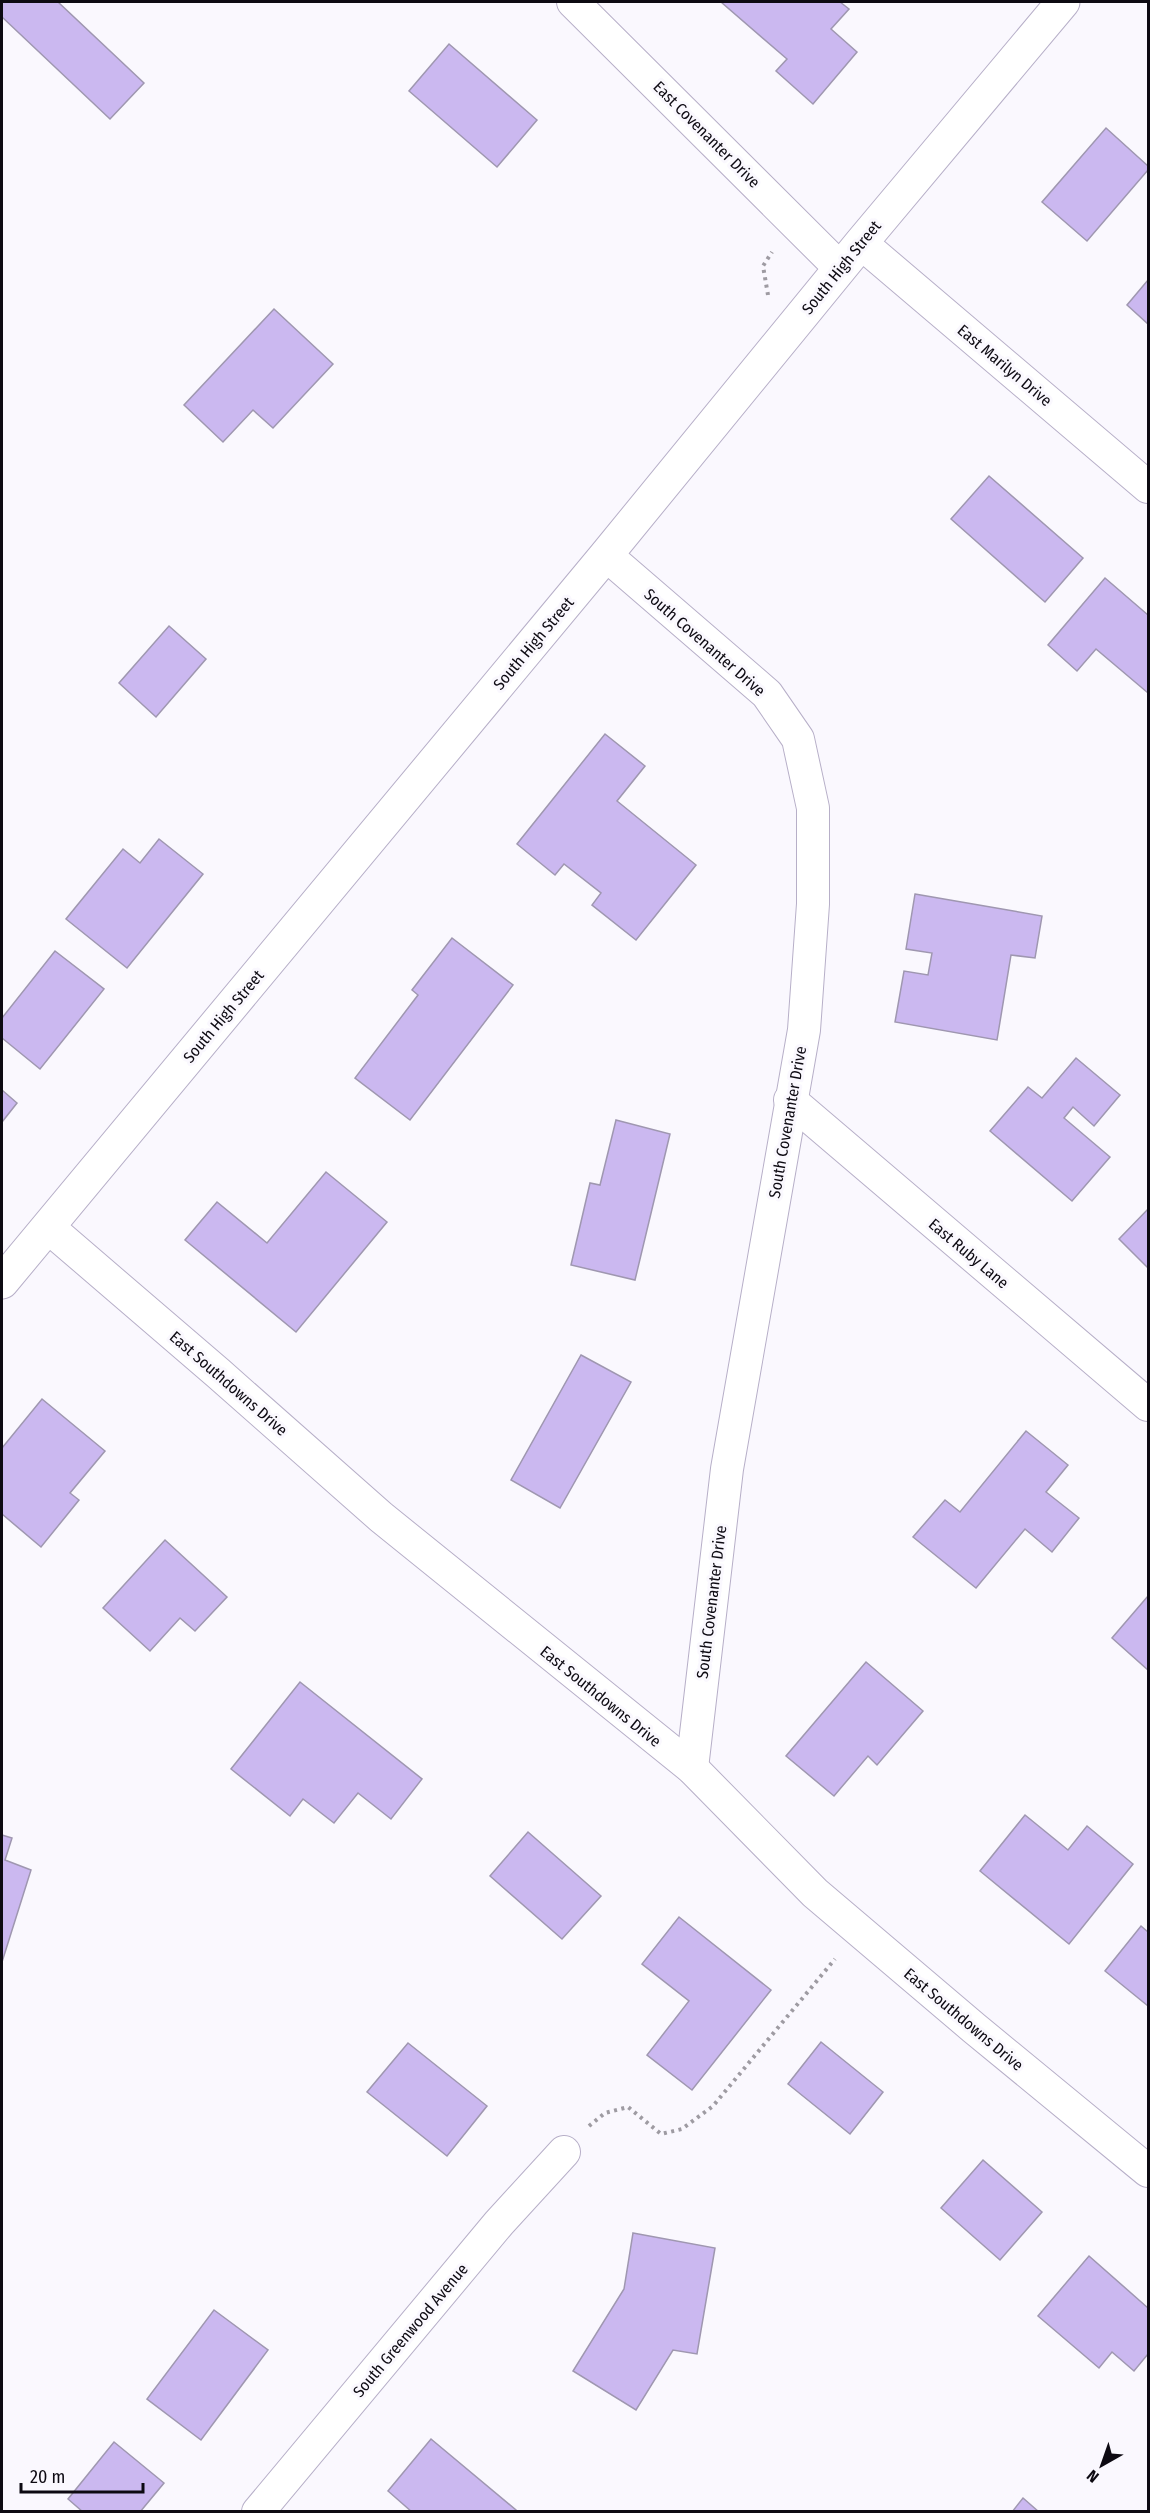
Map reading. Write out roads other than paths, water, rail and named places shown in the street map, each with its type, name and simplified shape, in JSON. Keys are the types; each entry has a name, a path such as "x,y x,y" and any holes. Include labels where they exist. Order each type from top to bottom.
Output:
{"street":[{"name":"East Covenanter Drive","path":"573,2 840,268"},
{"name":"South High Street","path":"2,1282 606,555 840,268 1064,2"},
{"name":"East Marilyn Drive","path":"861,243 1149,487"},
{"name":"South Covenanter Drive","path":"606,555 767,694 798,739 813,808 813,904 804,1030 727,1469 692,1768"},
{"name":"East Ruby Lane","path":"790,1100 1149,1405"},
{"name":"East Southdowns Drive","path":"48,1227 381,1517 692,1768 807,1885 858,1930 1149,2171"},
{"name":"South Greenwood Avenue","path":"258,2511 499,2223 564,2152"}]}
